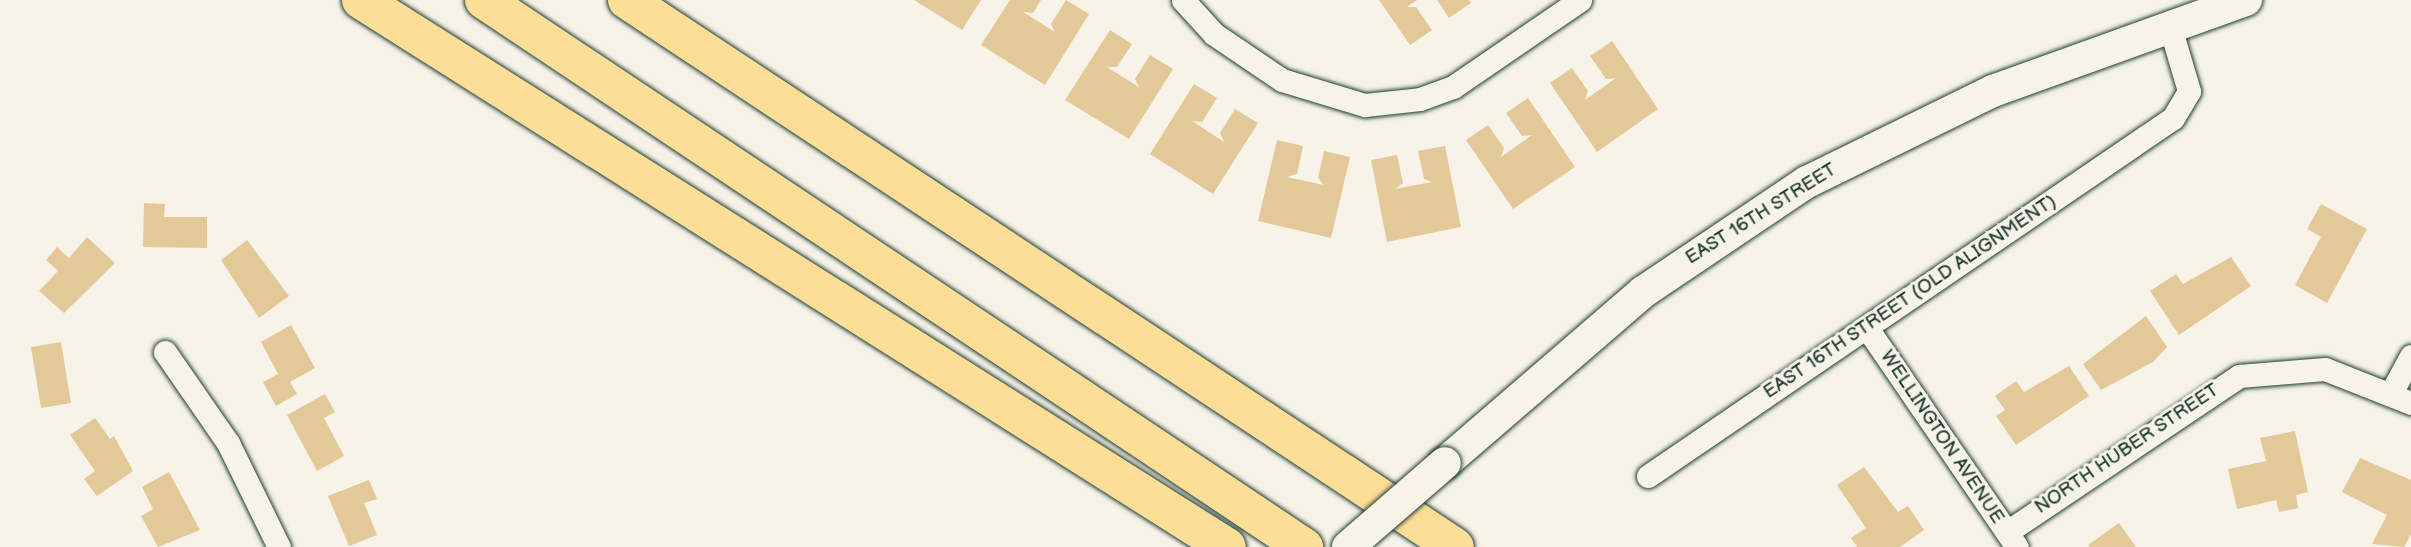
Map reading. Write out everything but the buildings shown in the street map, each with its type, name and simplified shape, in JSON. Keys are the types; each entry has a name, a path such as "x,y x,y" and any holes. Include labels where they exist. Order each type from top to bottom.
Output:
{"highway":[{"path":"361,0 1227,547"},
{"path":"484,0 1304,547"},
{"path":"627,0 1455,547"}],"street":[{"path":"1183,0 1214,34 1282,80 1365,105 1420,99 1453,87 1580,0"},
{"name":"EAST 16TH STREET","path":"1348,547 1643,292 1807,182 1993,91 2246,0"},
{"name":"EAST 16TH STREET (OLD ALIGNMENT)","path":"1648,476 2173,118 2189,91 2170,27"},
{"name":"WELLINGTON AVENUE","path":"1867,328 2012,539"},
{"path":"164,352 228,443 279,547"},
{"path":"2401,398 2411,356"},
{"name":"NORTH HUBER STREET","path":"2012,539 2239,376 2325,369 2401,398"}]}
